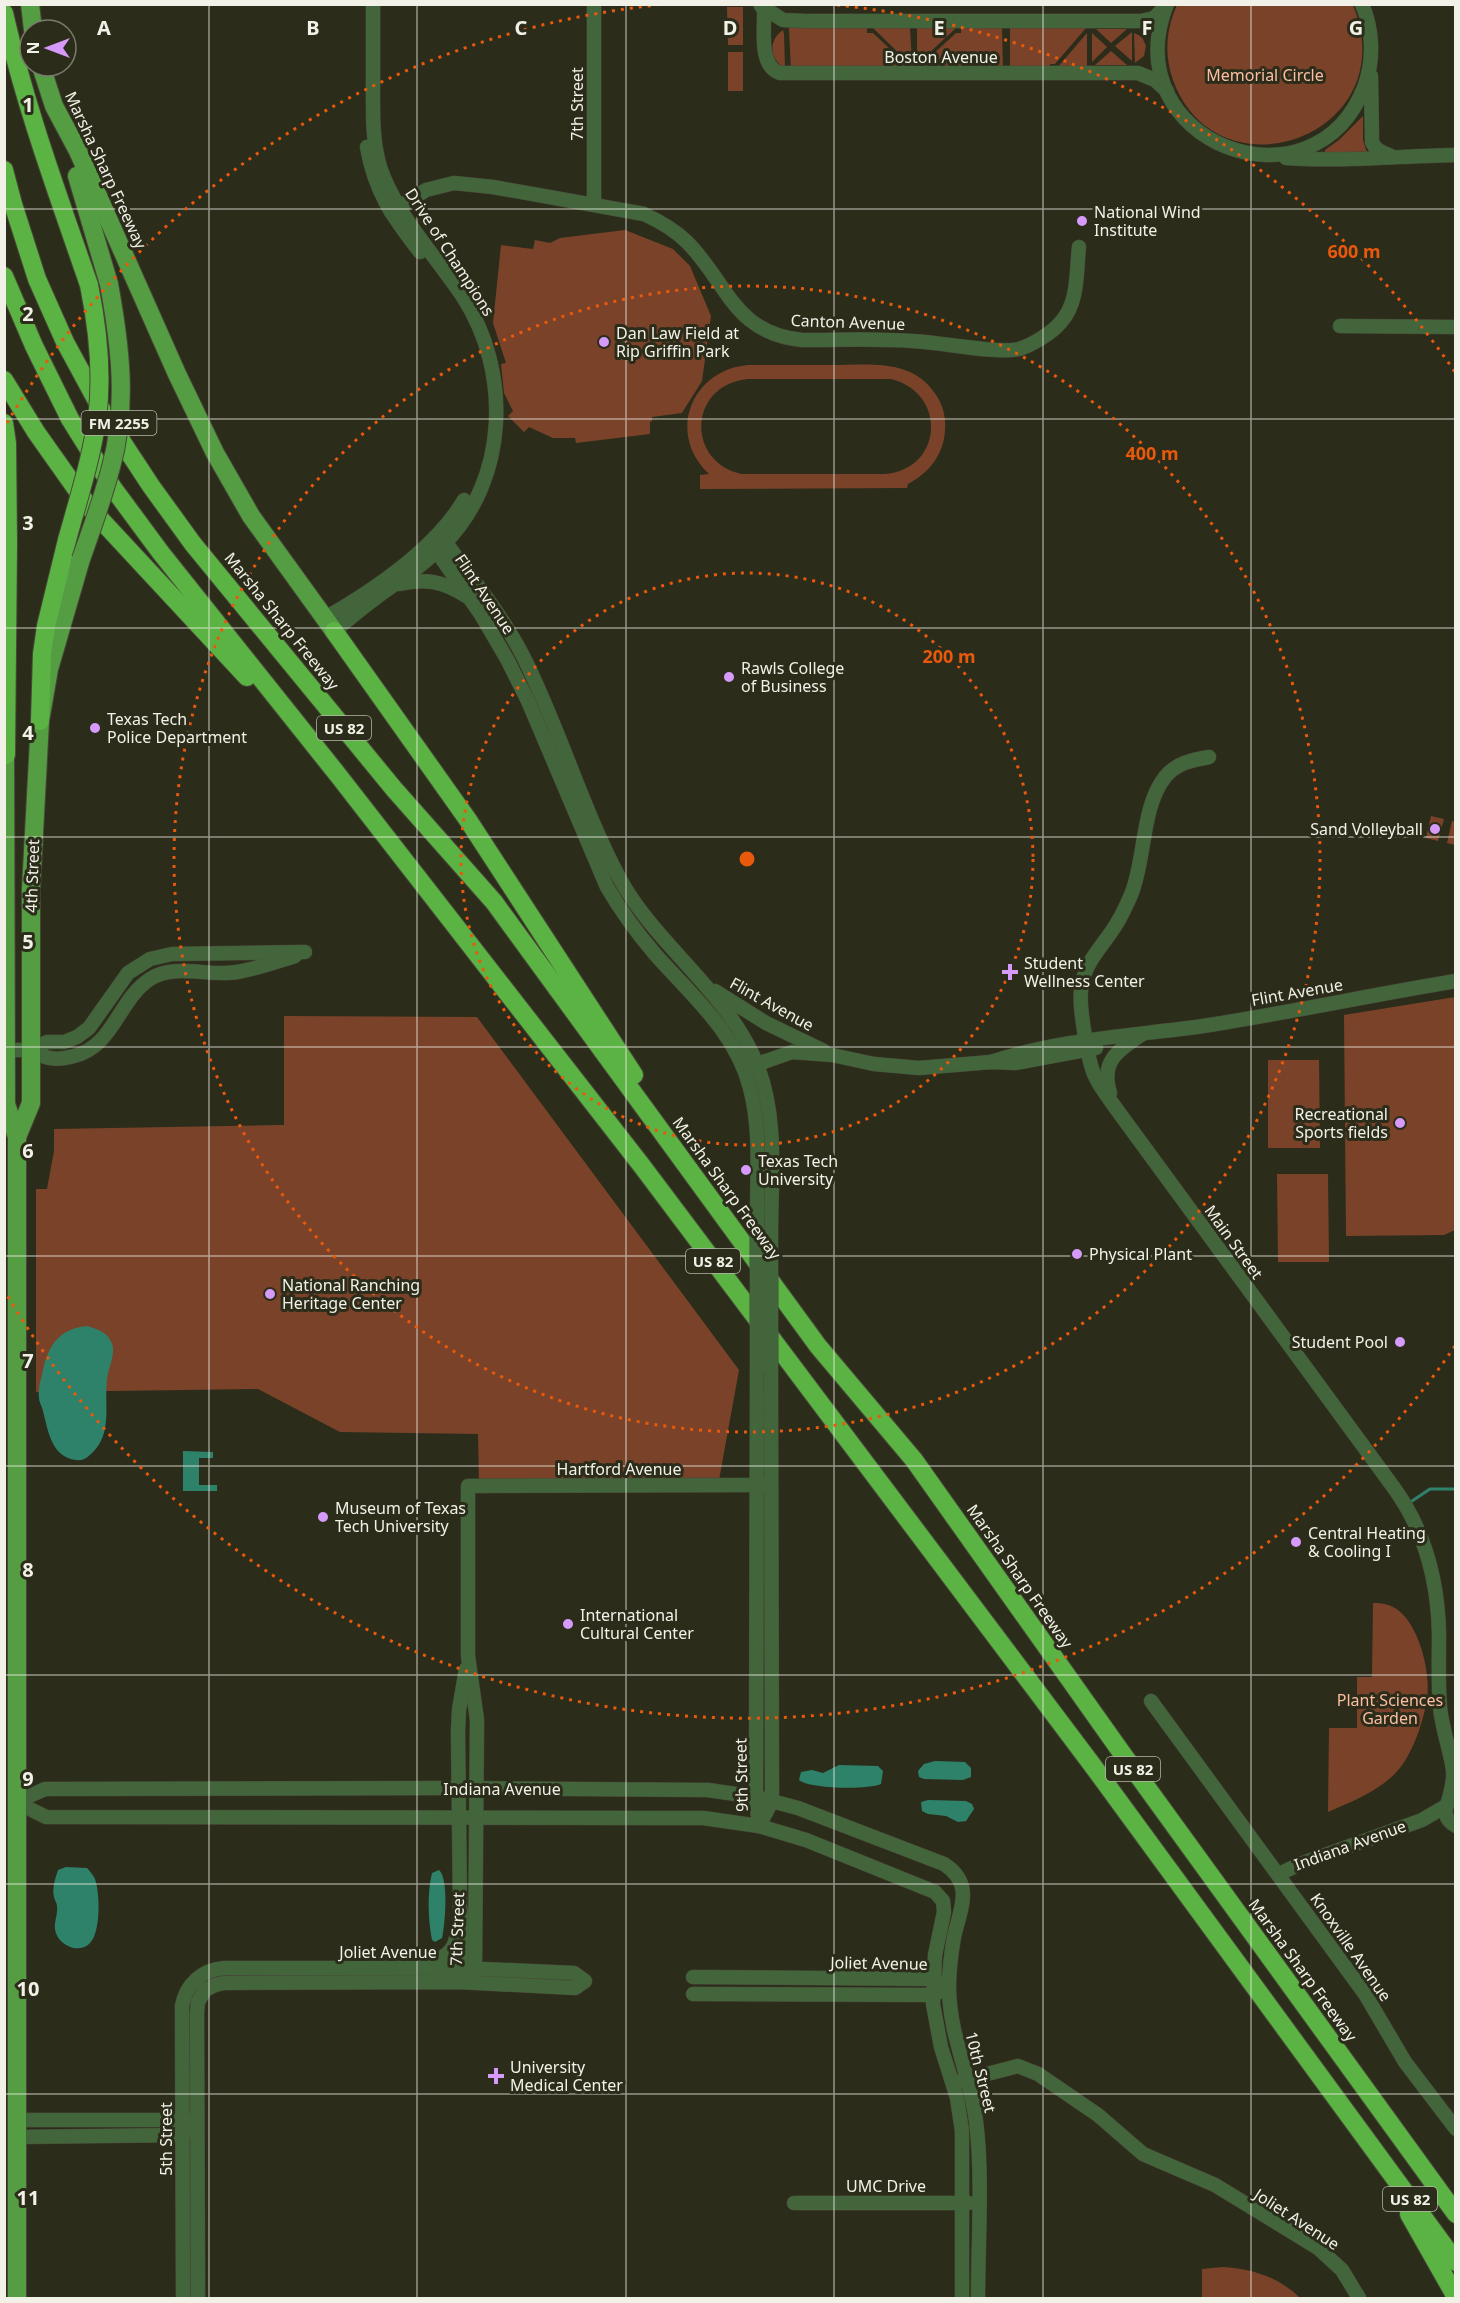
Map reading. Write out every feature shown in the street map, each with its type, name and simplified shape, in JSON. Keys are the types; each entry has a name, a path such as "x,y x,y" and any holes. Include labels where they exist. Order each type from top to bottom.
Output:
{"highway":[{"path":"4,13 16,66 35,131 89,285 95,313 100,366 97,418 90,459 46,626 42,654 40,721"},
{"name":"Marsha Sharp Freeway","path":"4,170 37,279 65,342 105,416 151,486 193,544 364,752 494,902 818,1346 914,1460 1124,1756 1455,2212"},
{"name":"US 82","path":"4,276 34,346 70,419 113,488 161,553 338,775 656,1185 1093,1766 1455,2262"},
{"path":"4,380 36,432 89,507 338,775"},
{"path":"4,423 7,443 8,542 6,756"},
{"path":"329,625 468,820 669,1130 739,1225 747,1250"},
{"path":"1365,2136 1455,2297"}],"main road":[{"name":"Marsha Sharp Freeway","path":"45,78 54,106 78,151 177,374 215,453 251,516 329,625"},
{"name":"FM 2255","path":"40,721 49,669 81,559 112,465 122,385 118,330 109,284 84,195 54,106"},
{"name":"4th Street","path":"17,1137 31,1103 31,889 40,721"},
{"name":"4th Street","path":"4,736 6,756 6,1104 17,1137 10,1802 17,2129 17,2298"}],"street":[{"name":"Drive of Champions","path":"329,625 394,585 439,545 470,509 487,470 497,417 495,377 484,337 476,319 395,209 378,191 366,144 365,4"},
{"name":"Drive of Champions","path":"373,4 375,145 395,209"},
{"name":"7th Street","path":"594,4 594,204"},
{"path":"1362,4 1370,29 1372,142 1381,152 1391,156"},
{"path":"1167,5 1160,26 1158,47 1160,68 1167,92 1181,115 1204,136 1232,150 1289,158 1455,155"},
{"name":"Boston Avenue","path":"761,7 783,20 805,21 1141,21 1154,18 1167,5"},
{"name":"Boston Avenue","path":"761,7 766,58 772,70 780,74 1138,73 1155,80 1167,92"},
{"path":"1263,155 1304,148 1331,132 1358,100 1371,61"},
{"name":"Canton Avenue","path":"395,209 435,187 454,183 493,187 644,214 666,226 686,241 730,300 746,317 770,333 789,339 802,340 910,340 996,349 1022,348 1056,327 1066,316 1077,282 1078,247"},
{"path":"1340,326 1455,327"},
{"name":"Drive of Champions","path":"329,625 388,576 439,545"},
{"name":"Flint Avenue","path":"439,545 499,643 528,701 591,854 611,894 655,954 714,1019 751,1067"},
{"name":"Flint Avenue","path":"439,545 501,619 522,654 622,881 640,909 735,1024 751,1067"},
{"path":"394,585 435,581 449,586 470,599"},
{"name":"Main Street","path":"1209,757 1183,763 1174,768 1157,788 1147,820 1141,863 1130,896 1116,925 1092,957 1082,980 1081,1005 1094,1076 1394,1488 1417,1528 1435,1587 1439,1630 1442,1725 1454,1773 1450,1801"},
{"path":"5,1050 30,1050 47,1042 71,1040 84,1033 128,973 150,959 172,954 305,952 237,972 174,972 158,975 136,992 104,1038 92,1050 73,1057 55,1059 47,1059 30,1050"},
{"name":"Flint Avenue","path":"699,979 766,1023 832,1054"},
{"name":"Flint Avenue","path":"751,1067 792,1052 832,1054 874,1064 919,1068 991,1062 1016,1064 1088,1045 1122,1042 1143,1034 1455,981"},
{"path":"1115,1107 1106,1078 1110,1064 1124,1046 1143,1034"},
{"name":"9th Street","path":"751,1067 757,1121 757,1370 764,1485 772,1801 759,1826"},
{"name":"9th Street","path":"751,1067 766,1094 771,1134 771,1389 764,1485 756,1797 759,1826"},
{"name":"Hartford Avenue","path":"468,1486 764,1485"},
{"name":"7th Street","path":"466,1983 478,1788 477,1719 468,1656 468,1486"},
{"name":"7th Street","path":"468,1656 459,1710 458,1788 460,1907 468,1968"},
{"name":"Knoxville Avenue","path":"1151,1701 1365,1994 1405,2062 1455,2128"},
{"name":"Indiana Avenue","path":"10,1802 45,1790 458,1788 708,1790 756,1797 822,1816 938,1861 952,1871 963,1891"},
{"path":"1450,1801 1446,1815 1455,1826"},
{"name":"Indiana Avenue","path":"1279,1874 1300,1863 1422,1820 1450,1801"},
{"name":"Indiana Avenue","path":"10,1802 46,1817 695,1818 759,1826 806,1840 927,1888 943,1901"},
{"name":"Indiana Avenue","path":"1422,1820 1455,1826"},
{"name":"10th Street","path":"963,1891 964,1902 951,1954 949,1988 952,2025 967,2079 977,2131 978,2298"},
{"name":"10th Street","path":"943,1901 945,1912 937,1944 933,1995 939,2036 959,2108 962,2132 962,2298"},
{"path":"406,1968 420,1961 436,1961 451,1951 456,1942 460,1907"},
{"name":"Joliet Avenue","path":"406,1968 468,1968 574,1974 580,1984 224,1983 199,1986 207,1971 219,1969 406,1968"},
{"name":"Joliet Avenue","path":"693,1977 933,1979 949,1988"},
{"name":"5th Street","path":"183,2298 182,2006 187,1990 199,1986 197,2012 198,2298"},
{"name":"Joliet Avenue","path":"693,1994 933,1995 949,1988"},
{"name":"Joliet Avenue","path":"953,2083 1018,2066 1038,2074 1098,2115 1143,2154 1215,2185 1318,2248 1342,2270 1359,2298"},
{"path":"17,2129 197,2121"},
{"path":"17,2129 182,2135 197,2121"},
{"name":"UMC Drive","path":"794,2203 978,2203"}],"green space":[{"name":"Memorial Circle","path":"1177,5 1353,5 1362,51 1353,89 1331,118 1299,137 1263,144 1227,138 1196,117 1173,80 1167,52 1170,23"},
{"path":"727,7 743,7 743,45 728,45"},
{"path":"789,28 867,28 867,33 873,33 910,68 791,70"},
{"path":"873,28 910,28 912,64 910,64"},
{"path":"917,28 955,28 955,29 917,64"},
{"path":"961,28 1002,28 1003,69 917,69 956,33 961,33"},
{"path":"1010,28 1086,28 1055,64 1050,64 1051,69 1010,69"},
{"path":"1096,29 1127,29 1111,43"},
{"path":"783,30 785,68 776,60 772,49 775,39"},
{"path":"1132,32 1132,61 1115,46"},
{"path":"1087,33 1087,69 1057,68"},
{"path":"1092,33 1107,47 1092,62"},
{"path":"1134,33 1142,37 1146,46 1144,56 1135,63"},
{"path":"1111,51 1127,65 1095,65"},
{"path":"728,52 743,52 743,91 728,91"},
{"path":"1363,116 1363,140 1367,153 1325,153 1325,150 1339,140"},
{"name":"Dan Law Field at Rip Griffin Park","path":"625,230 673,249 690,266 711,316 702,381 682,413 652,417 650,434 576,443 575,438 553,438 529,427 524,432 508,416 513,411 504,393 501,364 506,363 493,323 501,245 533,249 535,240 550,243 560,238"},
{"path":"860,364 903,369 926,383 936,395 944,411 942,447 929,468 908,484 907,488 700,489 700,475 709,474 696,458 689,441 687,423 691,406 699,391 728,369 748,365","holes":["748,379 891,379 909,387 922,399 929,414 931,430 927,446 918,459 904,469 884,474 741,474 723,466 710,454 703,439 701,423 705,408 714,394 729,384"]},
{"name":"Sand Volleyball","path":"1431,816 1444,819 1438,841 1426,838"},
{"name":"Sand Volleyball","path":"1452,821 1455,822 1455,845 1447,843"},
{"name":"Recreational Sports fields","path":"1455,997 1455,1230 1444,1235 1346,1236 1344,1015"},
{"name":"National Ranching Heritage Center","path":"284,1016 477,1017 739,1370 719,1480 479,1482 478,1434 340,1432 258,1389 36,1392 36,1189 47,1189 54,1151 54,1129 284,1125"},
{"path":"1268,1060 1319,1060 1320,1148 1268,1148"},
{"path":"1277,1174 1328,1174 1329,1262 1278,1262"},
{"name":"Plant Sciences Garden","path":"1373,1603 1395,1608 1411,1625 1417,1636 1427,1676 1426,1706 1413,1746 1391,1778 1372,1792 1328,1812 1329,1728 1357,1728 1357,1677 1372,1677"},
{"path":"1223,2267 1265,2275 1300,2298 1202,2298 1202,2269"}],"shaded area":[{"path":"87,1326 108,1337 113,1352 107,1379 103,1437 92,1453 85,1459 78,1460 61,1454 52,1442 39,1401 39,1392 47,1356 55,1342 68,1331"},
{"path":"183,1451 213,1452 213,1458 199,1458 199,1485 217,1485 217,1491 183,1491"},
{"path":"935,1761 965,1762 971,1768 971,1777 963,1780 919,1777 918,1771 924,1764"},
{"path":"839,1765 878,1766 883,1771 881,1784 839,1788 814,1785 799,1780 801,1772 812,1770 823,1773"},
{"path":"928,1800 966,1801 972,1804 974,1809 966,1821 958,1822 946,1816 922,1811 921,1802"},
{"path":"66,1867 87,1868 97,1885 98,1922 94,1938 80,1948 64,1944 55,1929 57,1904 53,1894 54,1884 58,1870"},
{"path":"439,1870 444,1882 445,1913 442,1938 435,1942 432,1940 429,1898 432,1873"}],"waterway":[{"path":"1409,1503 1430,1489 1456,1489"}],"place":[{"name":"National Wind Institute","path":"1082,221"},
{"name":"Dan Law Field at Rip Griffin Park","path":"604,342"},
{"name":"Rawls College of Business","path":"729,677"},
{"name":"Texas Tech Police Department","path":"95,728"},
{"name":"Sand Volleyball","path":"1435,829"},
{"name":"Student Wellness Center","path":"1010,972"},
{"name":"Recreational Sports fields","path":"1400,1123"},
{"name":"Texas Tech University","path":"746,1170"},
{"name":"Physical Plant","path":"1077,1254"},
{"name":"National Ranching Heritage Center","path":"270,1294"},
{"name":"Student Pool","path":"1400,1342"},
{"name":"Museum of Texas Tech University","path":"323,1517"},
{"name":"Central Heating & Cooling I","path":"1296,1542"},
{"name":"International Cultural Center","path":"568,1624"},
{"name":"University Medical Center","path":"496,2076"}]}
